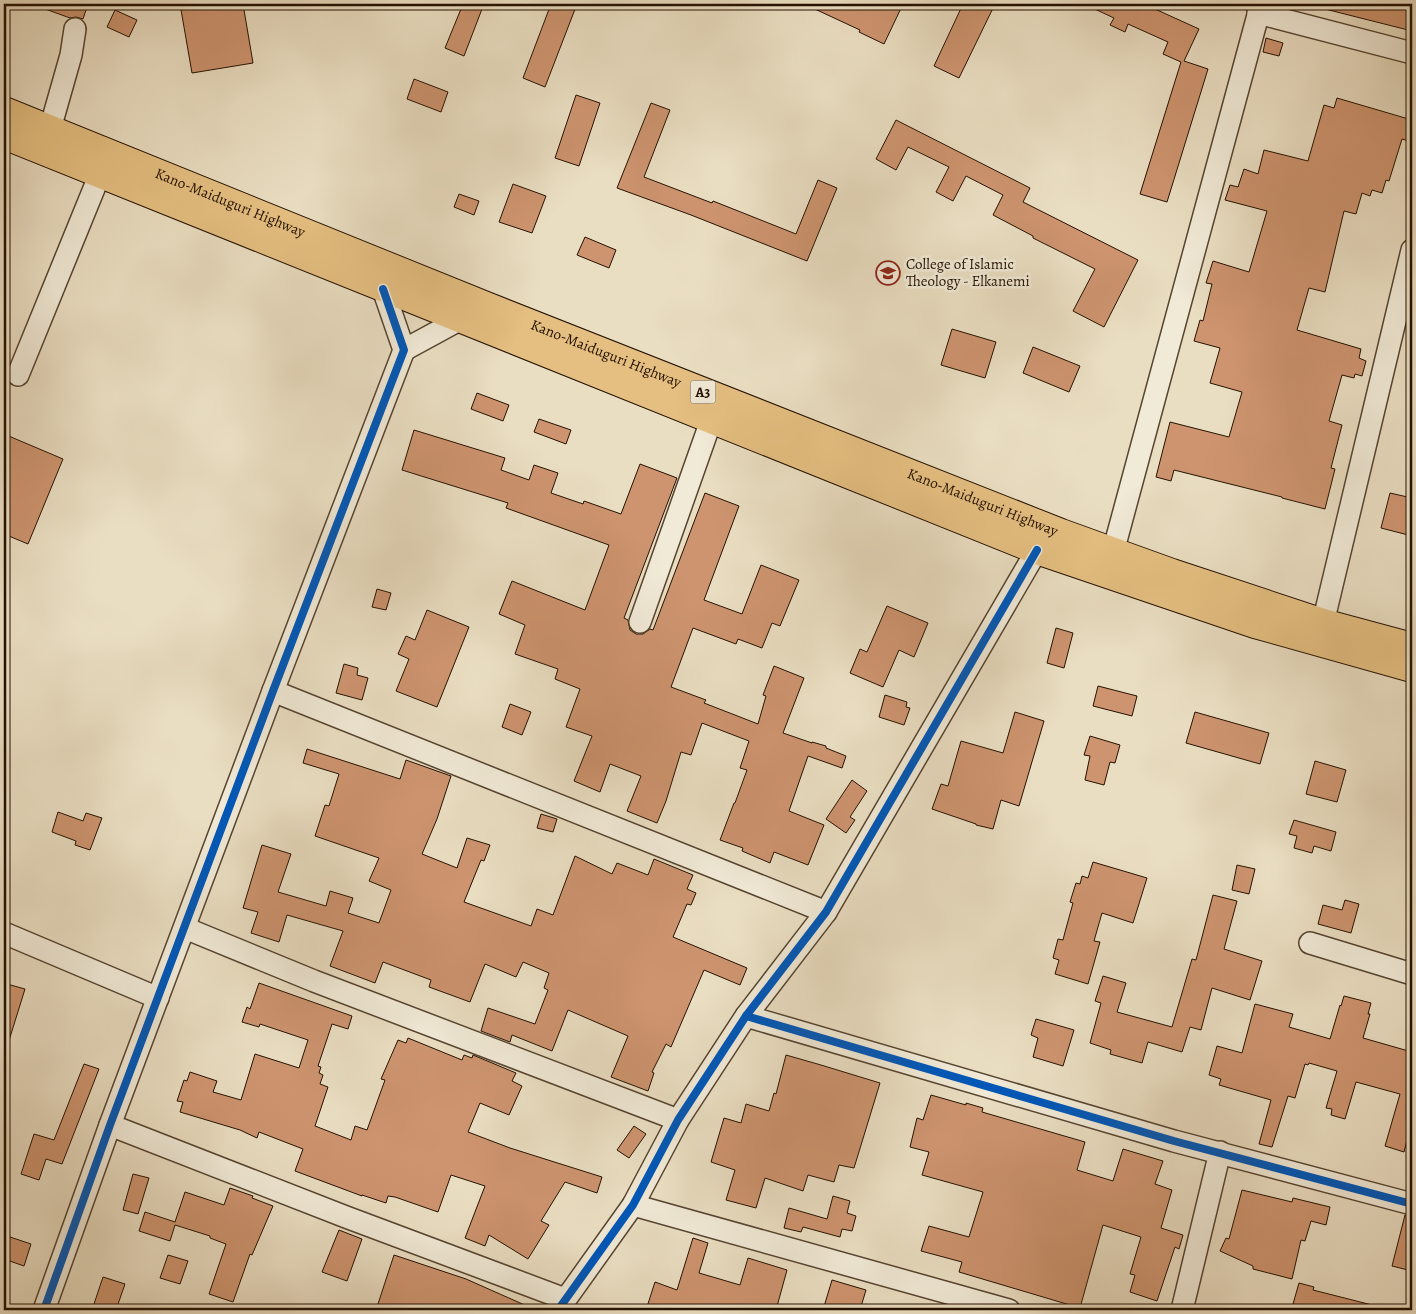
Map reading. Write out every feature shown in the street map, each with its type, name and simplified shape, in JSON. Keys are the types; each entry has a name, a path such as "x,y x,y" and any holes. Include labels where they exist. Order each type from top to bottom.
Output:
{"highway":[{"name":"Kano-Maiduguri Highway","path":"4,111 958,494 1172,574 1323,623 1412,647"},
{"name":"Kano-Maiduguri Highway","path":"4,135 383,289 712,418 1037,550 1255,624 1412,668"}],"street":[{"path":"1113,552 1259,8 1412,53"},
{"path":"50,129 71,55 75,29"},
{"path":"18,374 100,174"},
{"path":"1323,623 1412,250"},
{"path":"44,1310 110,1125 273,691 404,350 383,289"},
{"path":"404,350 461,319"},
{"path":"640,622 712,418"},
{"path":"110,1125 346,1217 562,1305 633,1205 678,1120 746,1016 826,912 1037,550"},
{"path":"273,691 826,912"},
{"path":"185,928 314,981 678,1120"},
{"path":"4,933 158,998"},
{"path":"1310,943 1412,974"},
{"path":"746,1016 1174,1141 1412,1204"},
{"path":"1182,1310 1220,1152"},
{"path":"633,1205 1009,1310"}],"building":[{"path":"37,4 88,4 83,19 70,18 37,6"},
{"path":"180,4 243,4 253,63 192,73"},
{"path":"463,4 482,9 464,56 445,48"},
{"path":"551,4 577,4 545,87 523,78"},
{"path":"804,4 903,4 884,44 859,32 860,30"},
{"path":"963,4 995,4 959,78 934,66"},
{"path":"1084,4 1144,4 1199,29 1184,61 1208,69 1167,202 1140,194 1181,62 1163,54 1168,42 1128,24 1125,32 1110,25 1114,18"},
{"path":"1326,4 1412,4 1412,31 1325,9"},
{"path":"115,10 137,20 129,37 107,27"},
{"path":"1266,38 1283,43 1279,56 1263,52"},
{"path":"414,79 448,92 441,112 407,99"},
{"path":"576,95 600,103 579,166 555,158"},
{"path":"1337,98 1412,120 1412,142 1402,139 1389,181 1386,180 1382,193 1372,190 1370,196 1362,193 1356,214 1344,211 1325,292 1309,288 1297,330 1361,349 1359,358 1366,361 1362,376 1355,374 1354,378 1342,375 1329,421 1342,425 1331,468 1335,469 1325,509 1174,470 1171,481 1156,477 1170,422 1229,437 1242,392 1210,383 1220,348 1194,341 1200,320 1203,321 1212,284 1206,283 1213,261 1249,272 1267,211 1225,200 1230,185 1238,187 1244,169 1258,174 1264,150 1308,161 1324,105 1334,108"},
{"path":"651,103 670,110 644,177 712,203 713,201 796,234 818,180 837,188 807,261 617,188"},
{"path":"896,120 1030,188 1023,202 1138,260 1104,327 1073,311 1095,269 1033,238 1033,236 993,215 1003,195 966,176 953,201 936,192 949,167 908,147 896,170 876,159"},
{"path":"513,184 546,196 532,233 499,222"},
{"path":"459,194 479,201 474,215 454,207"},
{"path":"585,237 616,250 609,268 577,255"},
{"path":"952,329 996,342 985,378 941,365"},
{"path":"1033,347 1080,366 1069,392 1023,373"},
{"path":"477,393 509,405 503,421 471,409"},
{"path":"539,419 571,430 566,444 534,432"},
{"path":"414,430 505,458 501,470 529,480 534,465 558,473 551,493 583,504 584,501 621,514 640,464 677,478 624,618 628,620 630,630 636,634 643,634 650,629 653,630 705,493 739,506 704,600 742,614 761,565 799,580 780,626 772,623 762,648 738,639 736,644 693,628 671,687 706,700 704,703 758,724 766,696 763,695 774,666 804,678 783,733 826,746 826,748 846,756 842,768 808,756 789,811 824,825 808,865 774,852 770,863 742,851 743,848 720,840 747,770 740,768 749,741 702,723 691,755 681,752 657,823 627,811 641,776 610,764 600,792 574,781 592,736 566,727 580,689 555,679 558,669 515,654 525,625 499,614 512,581 585,610 609,545 506,508 508,503 402,470"},
{"path":"4,434 63,459 28,544 4,534"},
{"path":"1390,493 1412,498 1412,536 1381,528"},
{"path":"377,589 391,593 386,610 372,607"},
{"path":"887,606 928,623 914,657 899,650 883,687 850,673 860,649 867,652"},
{"path":"427,610 469,627 437,707 396,691 409,659 398,654 406,636 415,640"},
{"path":"1056,628 1073,633 1064,668 1047,663"},
{"path":"344,664 358,668 357,675 368,678 362,700 336,693"},
{"path":"1098,686 1137,696 1132,716 1093,706"},
{"path":"885,695 907,702 906,707 910,708 904,725 879,717"},
{"path":"510,704 531,712 522,735 502,727"},
{"path":"1015,712 1044,721 1019,806 1001,800 993,829 932,809 941,784 948,786 961,741 1003,753"},
{"path":"1195,712 1269,733 1260,764 1186,743"},
{"path":"1090,736 1120,745 1115,763 1110,762 1104,785 1085,780 1090,756 1084,755"},
{"path":"307,749 400,779 406,760 451,776 437,819 422,854 457,868 467,838 490,845 484,861 481,860 464,902 531,926 537,909 553,915 575,856 612,874 617,863 648,875 654,859 693,875 687,889 696,893 691,905 687,904 673,937 747,968 740,985 704,970 671,1047 666,1044 652,1072 654,1073 648,1091 611,1077 628,1036 568,1010 552,1051 512,1035 510,1042 481,1031 488,1008 535,1024 548,990 544,988 549,973 523,962 516,977 485,964 470,1002 429,987 431,980 383,962 375,983 330,966 343,931 287,915 279,942 251,933 258,912 243,908 262,845 291,854 278,892 326,906 330,891 353,898 348,913 379,923 391,890 369,881 379,858 315,836 325,805 329,806 339,774 303,763"},
{"path":"1315,761 1346,770 1337,802 1306,794"},
{"path":"852,780 867,791 850,817 855,820 846,833 826,819"},
{"path":"58,812 83,821 86,813 102,818 90,850 75,845 76,841 52,832"},
{"path":"541,814 557,819 553,832 537,828"},
{"path":"1294,820 1336,832 1331,851 1314,846 1312,853 1294,848 1297,836 1289,834"},
{"path":"1093,862 1147,878 1133,923 1102,913 1094,941 1100,942 1088,984 1055,974 1059,960 1053,958 1058,939 1063,940 1073,903 1070,902 1076,883 1080,884 1082,876 1088,878"},
{"path":"1237,865 1255,869 1249,894 1232,890"},
{"path":"1213,895 1237,901 1224,949 1262,961 1250,1000 1212,988 1201,1030 1190,1027 1182,1052 1148,1042 1142,1063 1110,1054 1111,1050 1090,1043 1101,1003 1095,1001 1103,976 1126,983 1117,1012 1172,1027 1192,959 1196,960"},
{"path":"1345,900 1359,904 1351,933 1318,924 1323,905 1342,910"},
{"path":"259,983 352,1016 348,1029 332,1024 318,1066 321,1067 319,1073 323,1075 320,1084 328,1087 315,1126 351,1140 355,1126 367,1130 385,1080 381,1079 398,1040 406,1043 408,1038 462,1060 464,1055 472,1058 473,1055 516,1073 512,1081 522,1086 509,1115 480,1103 468,1132 510,1148 602,1177 597,1193 565,1182 541,1221 549,1225 528,1259 489,1235 485,1246 465,1238 485,1186 451,1175 438,1212 395,1197 388,1196 386,1203 295,1171 303,1149 259,1132 257,1138 240,1130 180,1112 183,1102 177,1101 184,1080 187,1081 190,1072 217,1081 213,1092 241,1100 255,1054 299,1068 308,1040 260,1024 259,1027 242,1022 247,1007 250,1009"},
{"path":"7,984 25,989 7,1047 4,1046 4,996"},
{"path":"1344,996 1371,1003 1363,1038 1412,1052 1412,1121 1404,1152 1385,1146 1400,1094 1356,1082 1345,1119 1331,1115 1332,1109 1326,1108 1337,1071 1309,1063 1308,1065 1305,1064 1295,1098 1288,1096 1272,1147 1259,1144 1271,1100 1219,1085 1221,1079 1209,1075 1217,1046 1242,1053 1255,1004 1293,1014 1289,1027 1330,1039"},
{"path":"1036,1019 1074,1030 1063,1066 1033,1057 1038,1038 1031,1035"},
{"path":"786,1055 880,1083 854,1168 839,1165 834,1182 808,1175 803,1191 765,1178 756,1208 726,1200 735,1170 711,1162 724,1118 741,1123 746,1104 769,1111 774,1093 776,1094"},
{"path":"84,1064 99,1069 62,1164 46,1159 39,1180 21,1174 34,1134 54,1140"},
{"path":"931,1095 983,1108 982,1112 1085,1142 1077,1170 1113,1181 1123,1149 1163,1161 1155,1184 1172,1190 1161,1228 1183,1235 1179,1249 1175,1247 1157,1301 1130,1292 1135,1275 1130,1274 1141,1237 1103,1225 1080,1308 959,1272 962,1262 921,1251 929,1226 969,1237 983,1192 922,1175 929,1152 910,1147 917,1118 923,1120"},
{"path":"634,1126 646,1134 629,1158 617,1150"},
{"path":"133,1174 149,1178 138,1214 123,1210"},
{"path":"230,1188 253,1196 252,1198 273,1206 252,1255 250,1254 233,1302 209,1294 226,1244 210,1238 210,1236 175,1225 170,1241 139,1231 145,1212 175,1222 185,1192 224,1205"},
{"path":"1242,1190 1292,1202 1293,1198 1330,1207 1326,1225 1311,1221 1305,1241 1301,1240 1292,1279 1253,1269 1253,1266 1220,1251 1226,1238 1229,1239"},
{"path":"833,1196 850,1201 847,1213 856,1216 852,1231 842,1229 840,1237 803,1227 801,1232 784,1228 789,1208 827,1219"},
{"path":"1405,1215 1412,1216 1412,1271 1392,1266"},
{"path":"339,1230 362,1239 347,1281 322,1272"},
{"path":"4,1235 31,1244 24,1266 4,1259"},
{"path":"693,1238 708,1243 699,1273 740,1285 748,1258 787,1270 776,1310 646,1310 655,1282 677,1290"},
{"path":"168,1255 188,1261 180,1284 160,1278"},
{"path":"394,1255 466,1279 536,1310 376,1310"},
{"path":"103,1277 125,1284 116,1310 92,1310"},
{"path":"832,1280 866,1290 860,1310 823,1310"},
{"path":"1299,1283 1314,1287 1313,1290 1372,1305 1371,1310 1316,1310 1293,1304"}],"cycle path":[{"path":"44,1310 110,1125 273,691 404,350 383,289"},
{"path":"558,1310 633,1205 678,1120 746,1016 826,912 1037,550"},
{"path":"746,1016 1174,1141 1412,1204"}],"place":[{"name":"College of Islamic Theology - Elkanemi","path":"888,273"}]}
